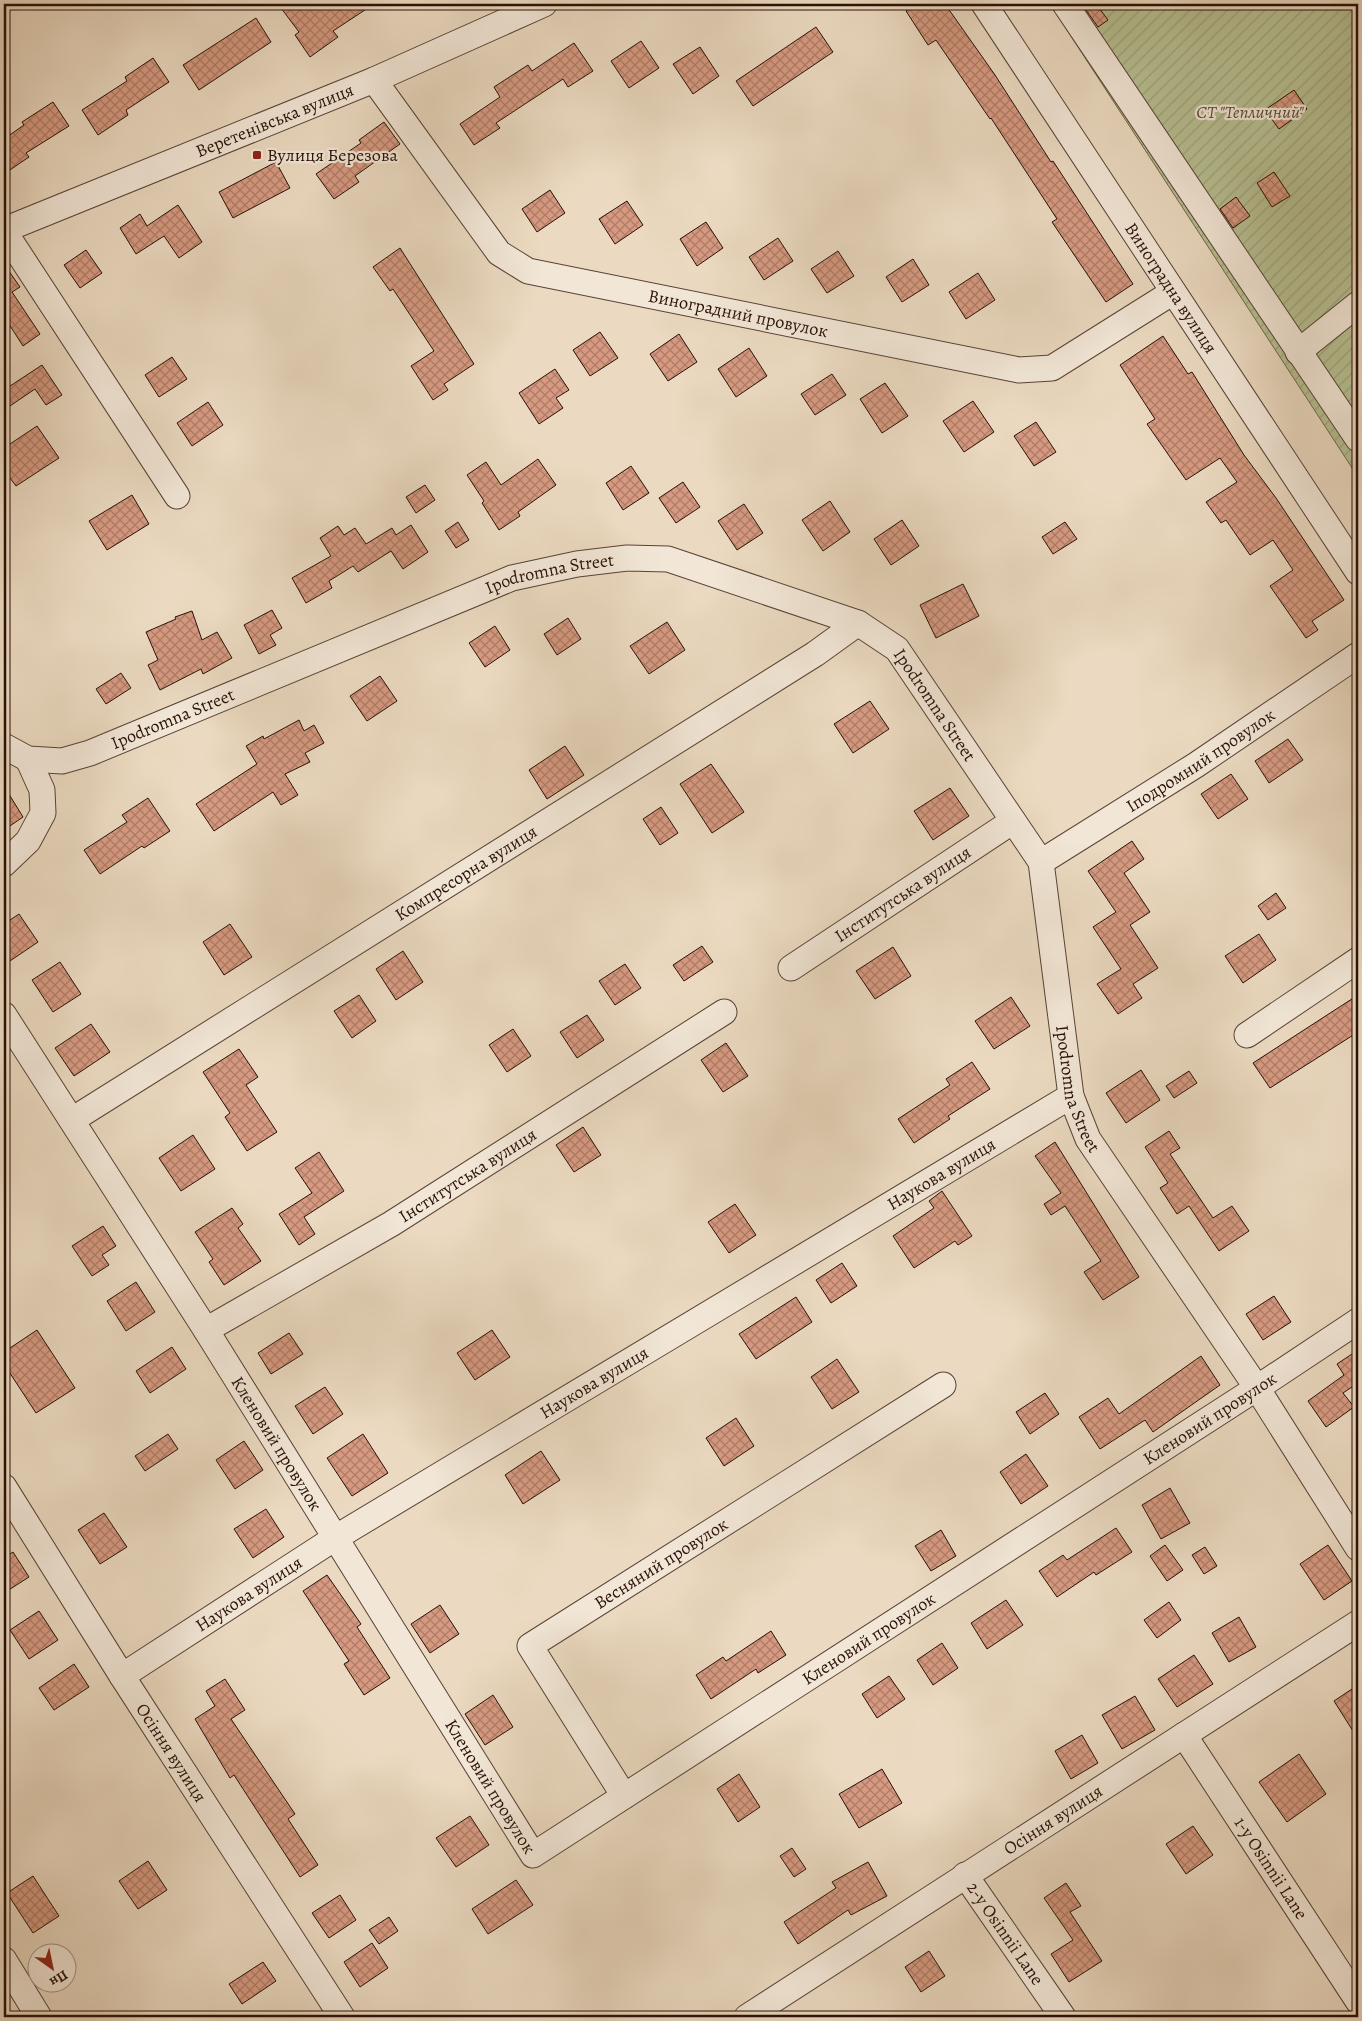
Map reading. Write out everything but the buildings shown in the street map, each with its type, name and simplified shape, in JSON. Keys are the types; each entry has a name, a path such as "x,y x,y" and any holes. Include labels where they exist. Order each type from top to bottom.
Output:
{"street":[{"name":"Виноградна вулиця","path":"984,4 1358,572"},
{"path":"1065,4 1358,439"},
{"name":"Веретенівська вулиця","path":"4,230 374,80 538,5"},
{"name":"Виноградний провулок","path":"374,80 499,253 528,271 1018,370 1052,368 1173,292"},
{"path":"4,230 177,496"},
{"path":"1298,352 1358,304"},
{"name":"Ipodromna Street","path":"28,759 62,761 90,753 512,578 577,564 627,558 668,558 858,623 897,649 1041,862 1071,1096 1088,1139 1258,1388 1358,1548"},
{"name":"Компресорна вулиця","path":"72,1120 815,654 858,623"},
{"name":"Іподромний провулок","path":"1041,862 1196,765 1358,655"},
{"path":"4,746 28,759 42,790 44,813 28,841 4,864"},
{"name":"Інститутська вулиця","path":"791,968 1013,821"},
{"path":"1247,1035 1358,960"},
{"name":"Інститутська вулиця","path":"206,1330 391,1224 724,1012"},
{"name":"Кленовий провулок","path":"4,1015 206,1330 532,1855 1258,1388 1358,1321"},
{"name":"Наукова вулиця","path":"122,1676 335,1538 1071,1096"},
{"name":"Весняний провулок","path":"624,1796 530,1646 944,1385"},
{"name":"Осіння вулиця","path":"7,1500 342,2017"},
{"name":"Осіння вулиця","path":"747,2017 1358,1623"},
{"name":"1-y Osinnii Lane","path":"1184,1735 1358,2001"},
{"name":"2-y Osinnii Lane","path":"965,1875 1063,2017"},
{"path":"4,1960 39,2017"}],"green space":[{"name":"СТ \"Тепличний\"","path":"1050,4 1358,4 1358,477"}],"place":[{"name":"Вулиця Березова","path":"257,155"}]}
